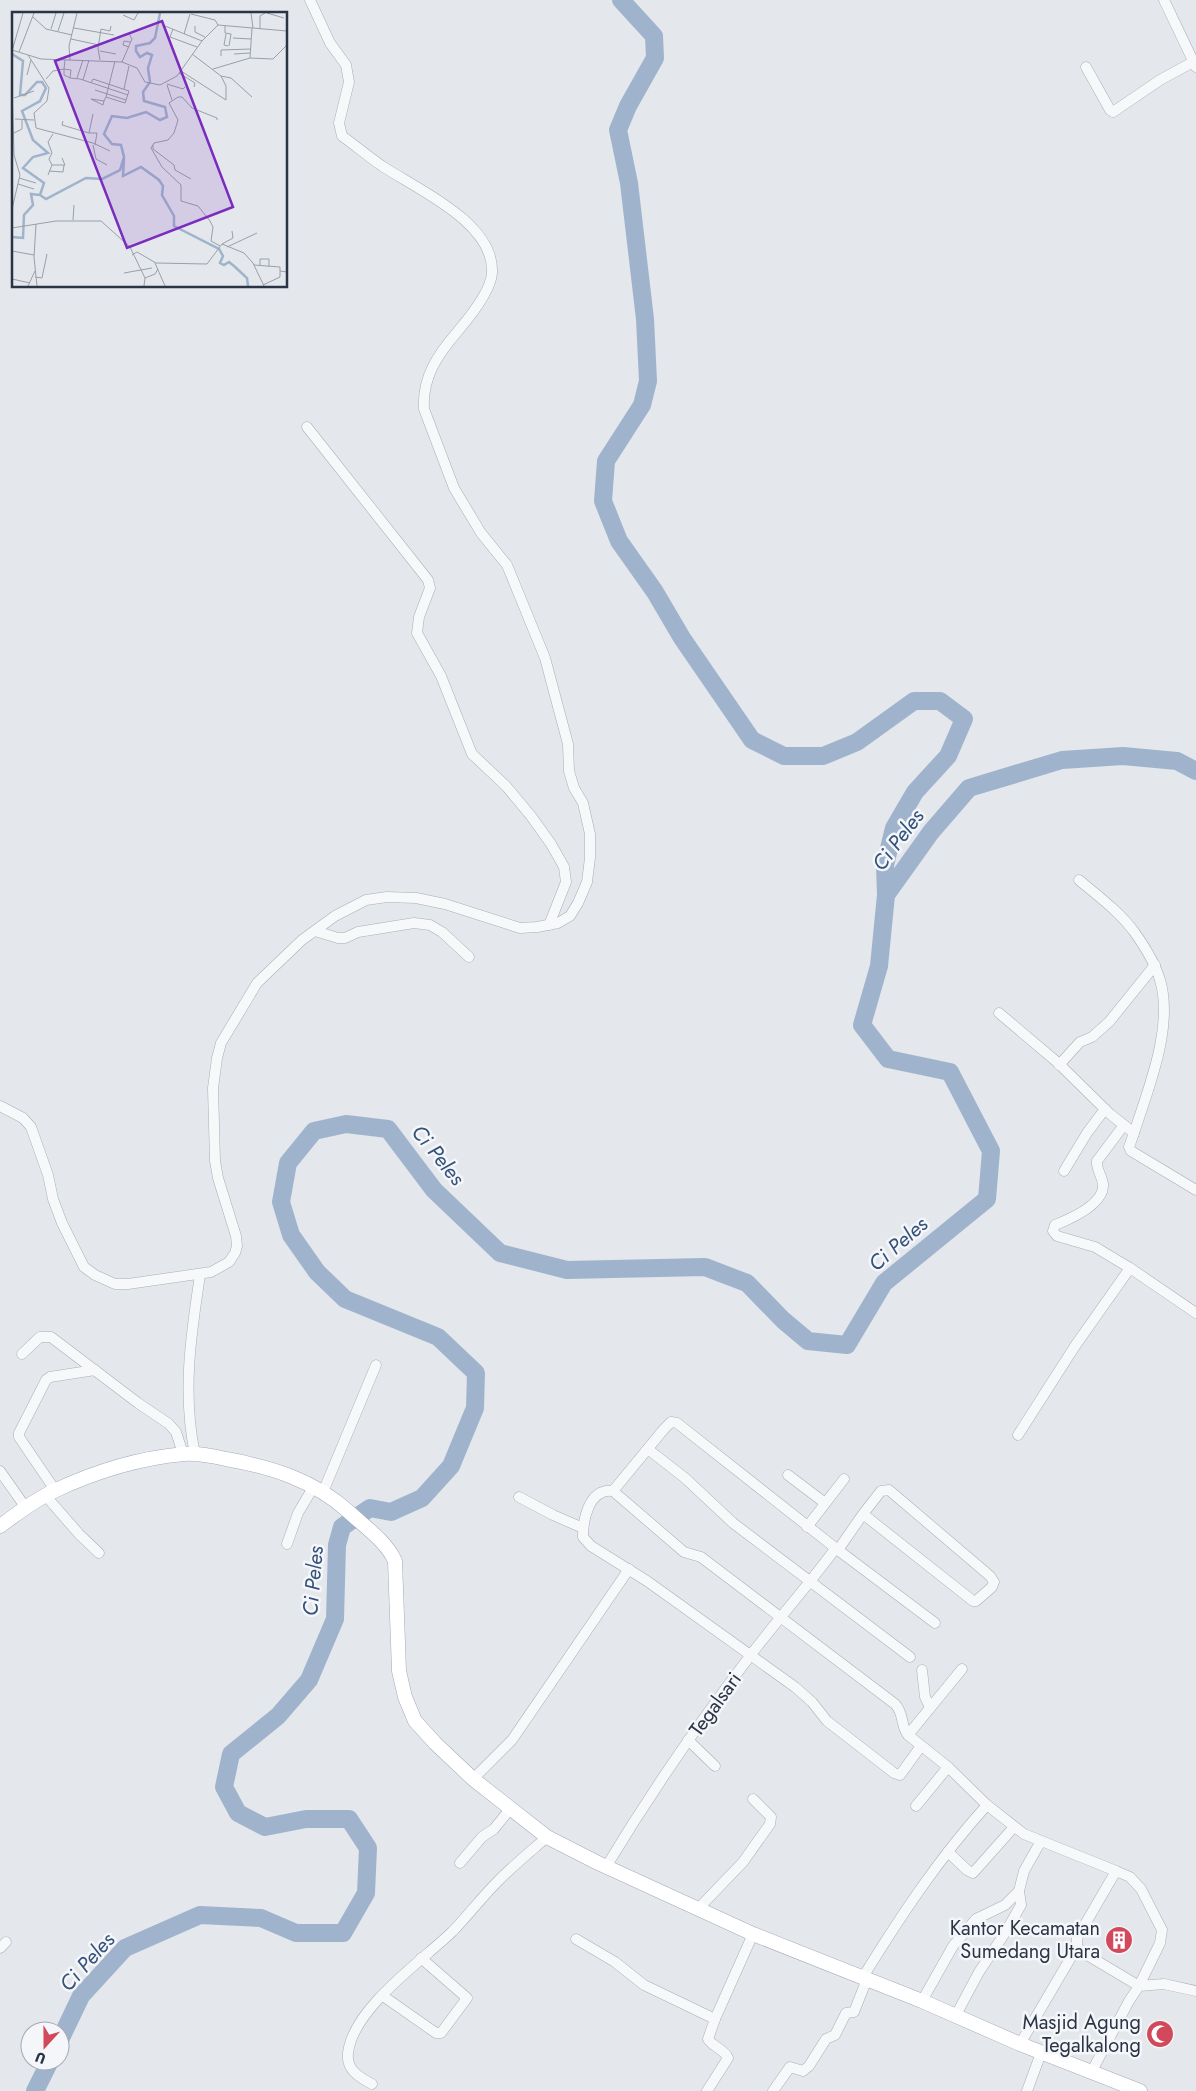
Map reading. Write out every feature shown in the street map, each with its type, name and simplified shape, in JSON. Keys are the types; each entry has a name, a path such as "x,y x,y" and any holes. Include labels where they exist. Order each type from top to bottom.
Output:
{"main road":[{"path":"0,1526 50,1493 96,1474 132,1463 189,1454 258,1464 290,1475 318,1489 336,1501 374,1534 390,1551 395,1561 399,1671 404,1696 415,1721 473,1779 548,1837 697,1910 956,2015 1041,2053 1140,2091"}],"street":[{"path":"0,1106 23,1118 31,1127 62,1223 78,1257 89,1271 115,1284 200,1275 211,1272 229,1262 237,1246 236,1236 218,1178 215,1161 214,1088 217,1058 221,1043 256,983 302,940 335,916 366,900 387,897 416,898 445,904 520,928 537,927 549,925 570,916 578,903 586,882 590,858 590,834 583,803 574,788 569,771 565,735 545,658 507,565 481,533 454,488 424,409 426,382 434,361 478,305 492,275 492,265 488,251 476,233 449,207 382,166 342,136 339,123 349,82 346,65 330,43 310,0"},
{"path":"1086,67 1110,110 1113,112 1160,80 1195,65 1164,0"},
{"path":"307,427 428,580 430,588 419,617 417,633 441,676 472,754 506,786 531,816 551,844 564,868 566,882 549,925"},
{"path":"1080,880 1134,932 1155,965 1161,982 1164,1014 1160,1043 1134,1133 1128,1147 1130,1151 1196,1190"},
{"path":"315,931 338,938 345,938 358,932 414,922 430,925 442,932 469,957"},
{"path":"1059,1065 1080,1042 1092,1037 1109,1022 1155,965"},
{"path":"999,1013 1134,1133"},
{"path":"1064,1171 1082,1140 1105,1109"},
{"path":"1124,1125 1096,1161 1103,1185 1100,1196 1089,1208 1055,1225 1052,1231 1057,1236 1095,1247 1130,1268 1196,1313"},
{"path":"1018,1435 1075,1346 1130,1268"},
{"path":"189,1454 189,1370 200,1275"},
{"path":"22,1354 40,1337 51,1337 168,1424 176,1432 189,1454"},
{"path":"287,1544 298,1513 318,1489 376,1366"},
{"path":"95,1370 50,1377 46,1380 19,1437 50,1493 79,1534 99,1553"},
{"path":"613,1491 671,1422 677,1423 807,1528 935,1624"},
{"path":"649,1450 691,1483 733,1522 910,1657"},
{"path":"0,1471 26,1508"},
{"path":"788,1475 825,1503"},
{"path":"807,1528 844,1478"},
{"path":"922,1746 900,1775 898,1775 826,1721 812,1702 795,1687 629,1569 591,1546 583,1537 583,1528 591,1502 596,1495 605,1490 613,1491 684,1552 701,1557 895,1704 901,1710 904,1730 908,1735 922,1746 948,1767 987,1805 1014,1827 1031,1838 1130,1877 1141,1889 1162,1930 1160,1943 1139,1986 1128,2001 1092,2071"},
{"name":"Tegalsari","path":"606,1867 641,1808 750,1655 837,1550 863,1514 881,1491 889,1490 990,1576 994,1582 992,1587 976,1601 973,1601 863,1514"},
{"path":"519,1497 583,1528"},
{"path":"473,1779 512,1740 629,1569"},
{"path":"908,1735 962,1669"},
{"path":"922,1670 925,1697 930,1708"},
{"path":"688,1740 715,1766"},
{"path":"916,1806 948,1767"},
{"path":"697,1910 743,1862 770,1824 771,1817 753,1799"},
{"path":"773,2091 790,2067 804,2071 810,2066 821,2044 836,2034 848,2012 854,2012 865,1978 908,1904 964,1830 987,1805"},
{"path":"460,1863 482,1838 494,1829 510,1809"},
{"path":"948,1852 967,1870 973,1873 1014,1827"},
{"path":"372,2084 355,2074 351,2068 348,2052 362,2020 421,1958 452,1932 498,1881 548,1837"},
{"path":"956,2015 978,1972 1005,1933 1021,1905 1019,1891 1024,1871 1041,1841"},
{"path":"1020,2044 1077,1947 1077,1938 1116,1871"},
{"path":"922,2001 953,1946 976,1919 1005,1905 1019,1891"},
{"path":"707,2091 728,2060 727,2056 711,2044 708,2039 715,2018 753,1934"},
{"path":"576,1939 615,1962 644,1985 715,2018"},
{"path":"1077,1947 1082,1952 1139,1986 1164,1984 1196,1991"},
{"path":"383,1996 436,2033 441,2033 467,1998 421,1958"},
{"path":"1027,2091 1041,2053"}],"waterway":[{"path":"621,0 654,36 655,58 628,106 618,130 629,183 645,319 648,381 642,405 606,461 603,501 619,541 655,592 682,638 752,740 784,756 823,756 857,742 914,701 940,701 964,719 948,756 915,792 894,828 885,865 886,895"},
{"name":"Ci Peles","path":"69,2021 81,1996 125,1948 200,1915 261,1918 296,1933 343,1933 366,1893 368,1848 349,1819 306,1819 265,1827 238,1813 224,1787 231,1754 278,1716 309,1680 335,1619 337,1545 342,1527 370,1508 391,1512 422,1498 451,1466 475,1408 476,1373 438,1337 345,1299 317,1272 291,1235 281,1202 288,1163 314,1131 346,1124 388,1129 434,1190 500,1253 567,1270 705,1267 747,1283 783,1320 808,1341 847,1345 884,1283 987,1199 991,1151 950,1072 888,1059 862,1025 879,966 886,895 931,832 969,788 1062,760 1123,756 1177,761 1196,771"},
{"name":"Ci Peles","path":"35,2091 45,2071"}],"place":[{"name":"Kantor Kecamatan Sumedang Utara","path":"1119,1940"},
{"name":"Masjid Agung Tegalkalong","path":"1160,2034"}]}
